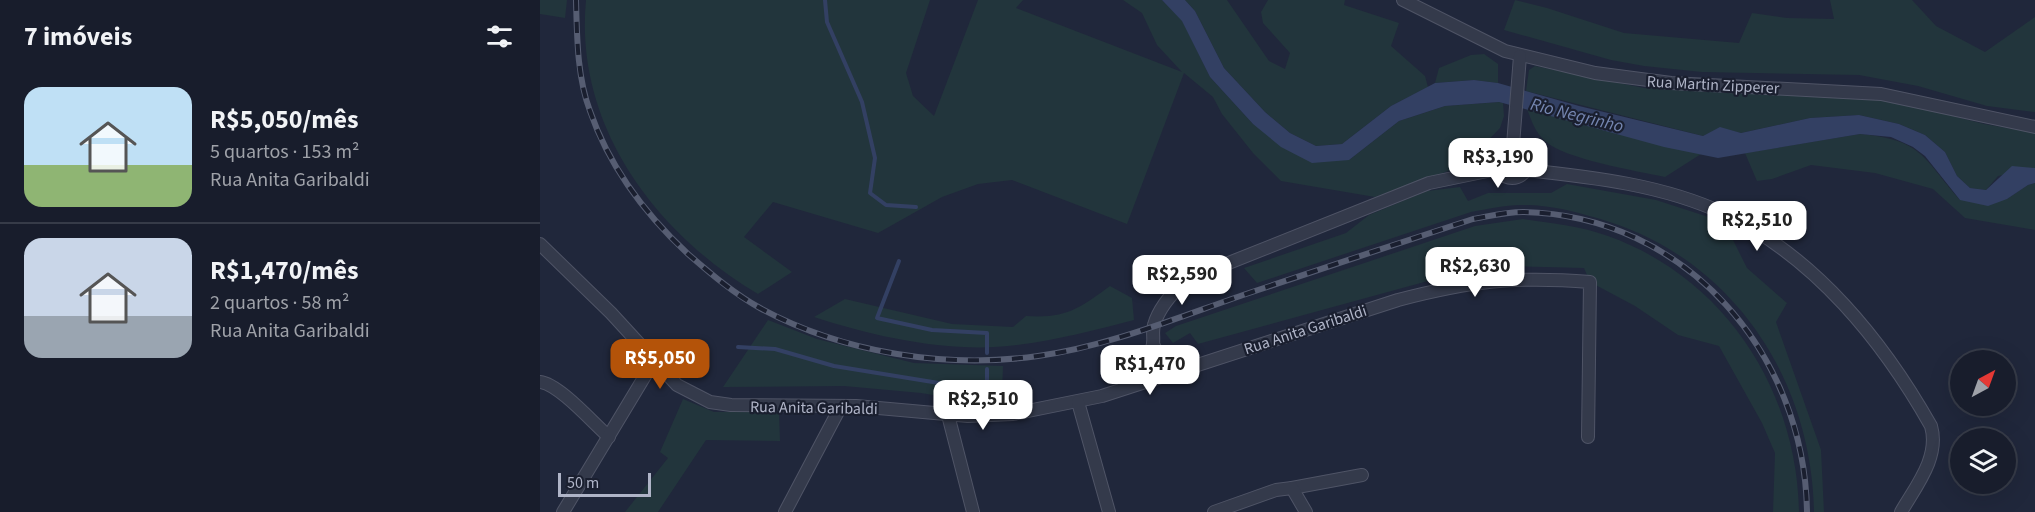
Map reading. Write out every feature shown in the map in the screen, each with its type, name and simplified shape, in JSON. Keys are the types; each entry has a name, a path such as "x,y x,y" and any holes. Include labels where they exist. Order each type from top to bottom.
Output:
{"street":[{"name":"Rua Martin Zipperer","path":"1403,0 1426,5 1520,56 1629,79 1881,94 2035,127"},
{"path":"1513,145 1520,56"},
{"path":"1513,145 1524,151 1528,163 1522,175 1508,178 1497,169 1496,163 1500,150 1513,145"},
{"path":"1119,390 1134,378 1145,362 1153,344 1153,327 1157,316 1172,294 1186,280 1430,183 1497,169"},
{"path":"1526,170 1616,182 1706,206 1755,231 1818,278 1846,306 1880,349 1931,426 1934,437 1929,461 1901,512"},
{"name":"Rua Anita Garibaldi","path":"540,244 611,313 677,385 710,402 732,405 841,406 948,415 1013,414 1078,402 1442,288 1508,278 1590,282 1588,437"},
{"path":"1153,344 1163,365 1172,373"},
{"path":"562,512 654,361"},
{"path":"540,382 546,382 559,392 609,437"},
{"path":"1078,402 1109,512"},
{"path":"784,512 841,406"},
{"path":"948,415 973,512"},
{"path":"1214,512 1276,490 1362,475"},
{"path":"1292,488 1306,512"}],"shaded area":[{"path":"540,0 567,0 565,18 540,14"},
{"path":"586,0 930,0 906,73 913,96 934,116 978,0 1023,0 1016,8 1182,72 1157,45 1142,13 1123,0 1162,0 1182,20 1210,77 1253,124 1349,160 1399,121 1445,106 1499,102 1503,103 1504,116 1500,128 1470,159 1448,171 1375,197 1281,181 1253,153 1222,114 1213,97 1184,73 1127,224 1012,180 978,184 942,197 878,233 773,202 744,237 792,272 758,294 721,269 686,240 655,207 629,171 608,132 593,90 586,46"},
{"path":"1185,0 1227,0 1269,61 1285,69 1290,53 1263,23 1261,12 1268,0 1345,0 1344,5 1399,23 1391,46 1425,76 1428,87 1391,106 1342,144 1316,146 1290,133 1265,112 1224,68 1195,11"},
{"path":"1515,0 1624,33 1739,43 1752,13 1787,18 1834,19 1830,0 1912,0 1936,26 1985,52 2035,17 2035,112 1987,106 1918,86 1859,75 1702,72 1611,60 1504,30"},
{"path":"1484,54 1498,64 1498,83 1474,80 1435,83 1439,68 1471,55"},
{"path":"1535,66 1644,88 1882,98 1984,124 2035,133 2035,168 1998,176 1986,190 1970,188 1957,176 1945,152 1925,135 1899,124 1859,115 1810,118 1741,133 1720,128 1703,136 1526,91 1529,70"},
{"path":"1527,109 1701,154 1665,177 1602,164 1568,153 1545,141 1536,130"},
{"path":"1860,134 1881,137 1909,146 1928,162 1960,200 2007,199 2035,183 2035,230 1965,218 1933,189 1875,173 1811,165 1772,179 1757,181 1745,153"},
{"path":"1567,184 1656,200 1724,222 1747,268 1787,303 1776,322 1821,450 1824,512 1814,512 1810,462 1798,414 1780,369 1755,328 1724,292 1687,261 1644,236 1597,218 1569,211 1530,205 1508,206 1471,212 1257,283 1244,268 1346,233 1369,215 1427,191 1460,187 1468,201 1488,193 1551,193"},
{"path":"1523,219 1566,225 1598,233 1650,255 1687,280 1719,310 1747,344 1769,382 1785,423 1795,467 1799,512 1773,512 1775,453 1762,423 1719,346 1678,335 1635,306 1590,282 1584,268 1508,266 1468,270 1198,344 1190,333 1173,343 1165,333 1176,326 1475,226"},
{"path":"1110,286 1132,298 1134,320 1061,338 1017,345 967,347 914,342 862,331 814,317 845,299 952,324 1013,327 1026,316 1052,316 1072,310"},
{"path":"768,320 817,339 914,363 1003,366 1002,393 990,399 963,400 921,393 844,386 723,387"},
{"path":"683,399 714,412 779,412 780,441 706,440 658,512 625,512 668,458 660,452"}],"water":[{"name":"Rio Negrinho","path":"1162,0 1185,0 1195,11 1224,68 1265,112 1290,133 1316,146 1342,144 1391,106 1435,83 1474,80 1498,83 1579,106 1703,136 1720,127 1741,133 1810,118 1859,115 1899,124 1925,135 1945,152 1957,176 1970,188 1986,190 2012,166 2035,168 2035,183 2007,199 1988,206 1960,200 1925,156 1913,147 1891,137 1860,134 1718,158 1664,147 1499,102 1445,106 1399,121 1349,160 1312,163 1281,147 1253,124 1210,77 1182,21"}],"waterway":[{"path":"825,0 827,22 862,102 875,158 870,193 886,205 916,207"},
{"path":"899,261 877,318 932,330 987,333 987,353"},
{"path":"738,347 775,349 834,366 945,384 987,384 987,369"}],"railway":[{"path":"576,0 578,56 582,84 598,131 618,170 658,223 688,254 732,290 760,308 792,324 860,346 896,354 967,360 1003,360 1038,356 1116,339 1473,219 1523,212 1582,219 1636,238 1684,267 1725,304 1759,349 1785,399 1801,454 1807,512"}]}
